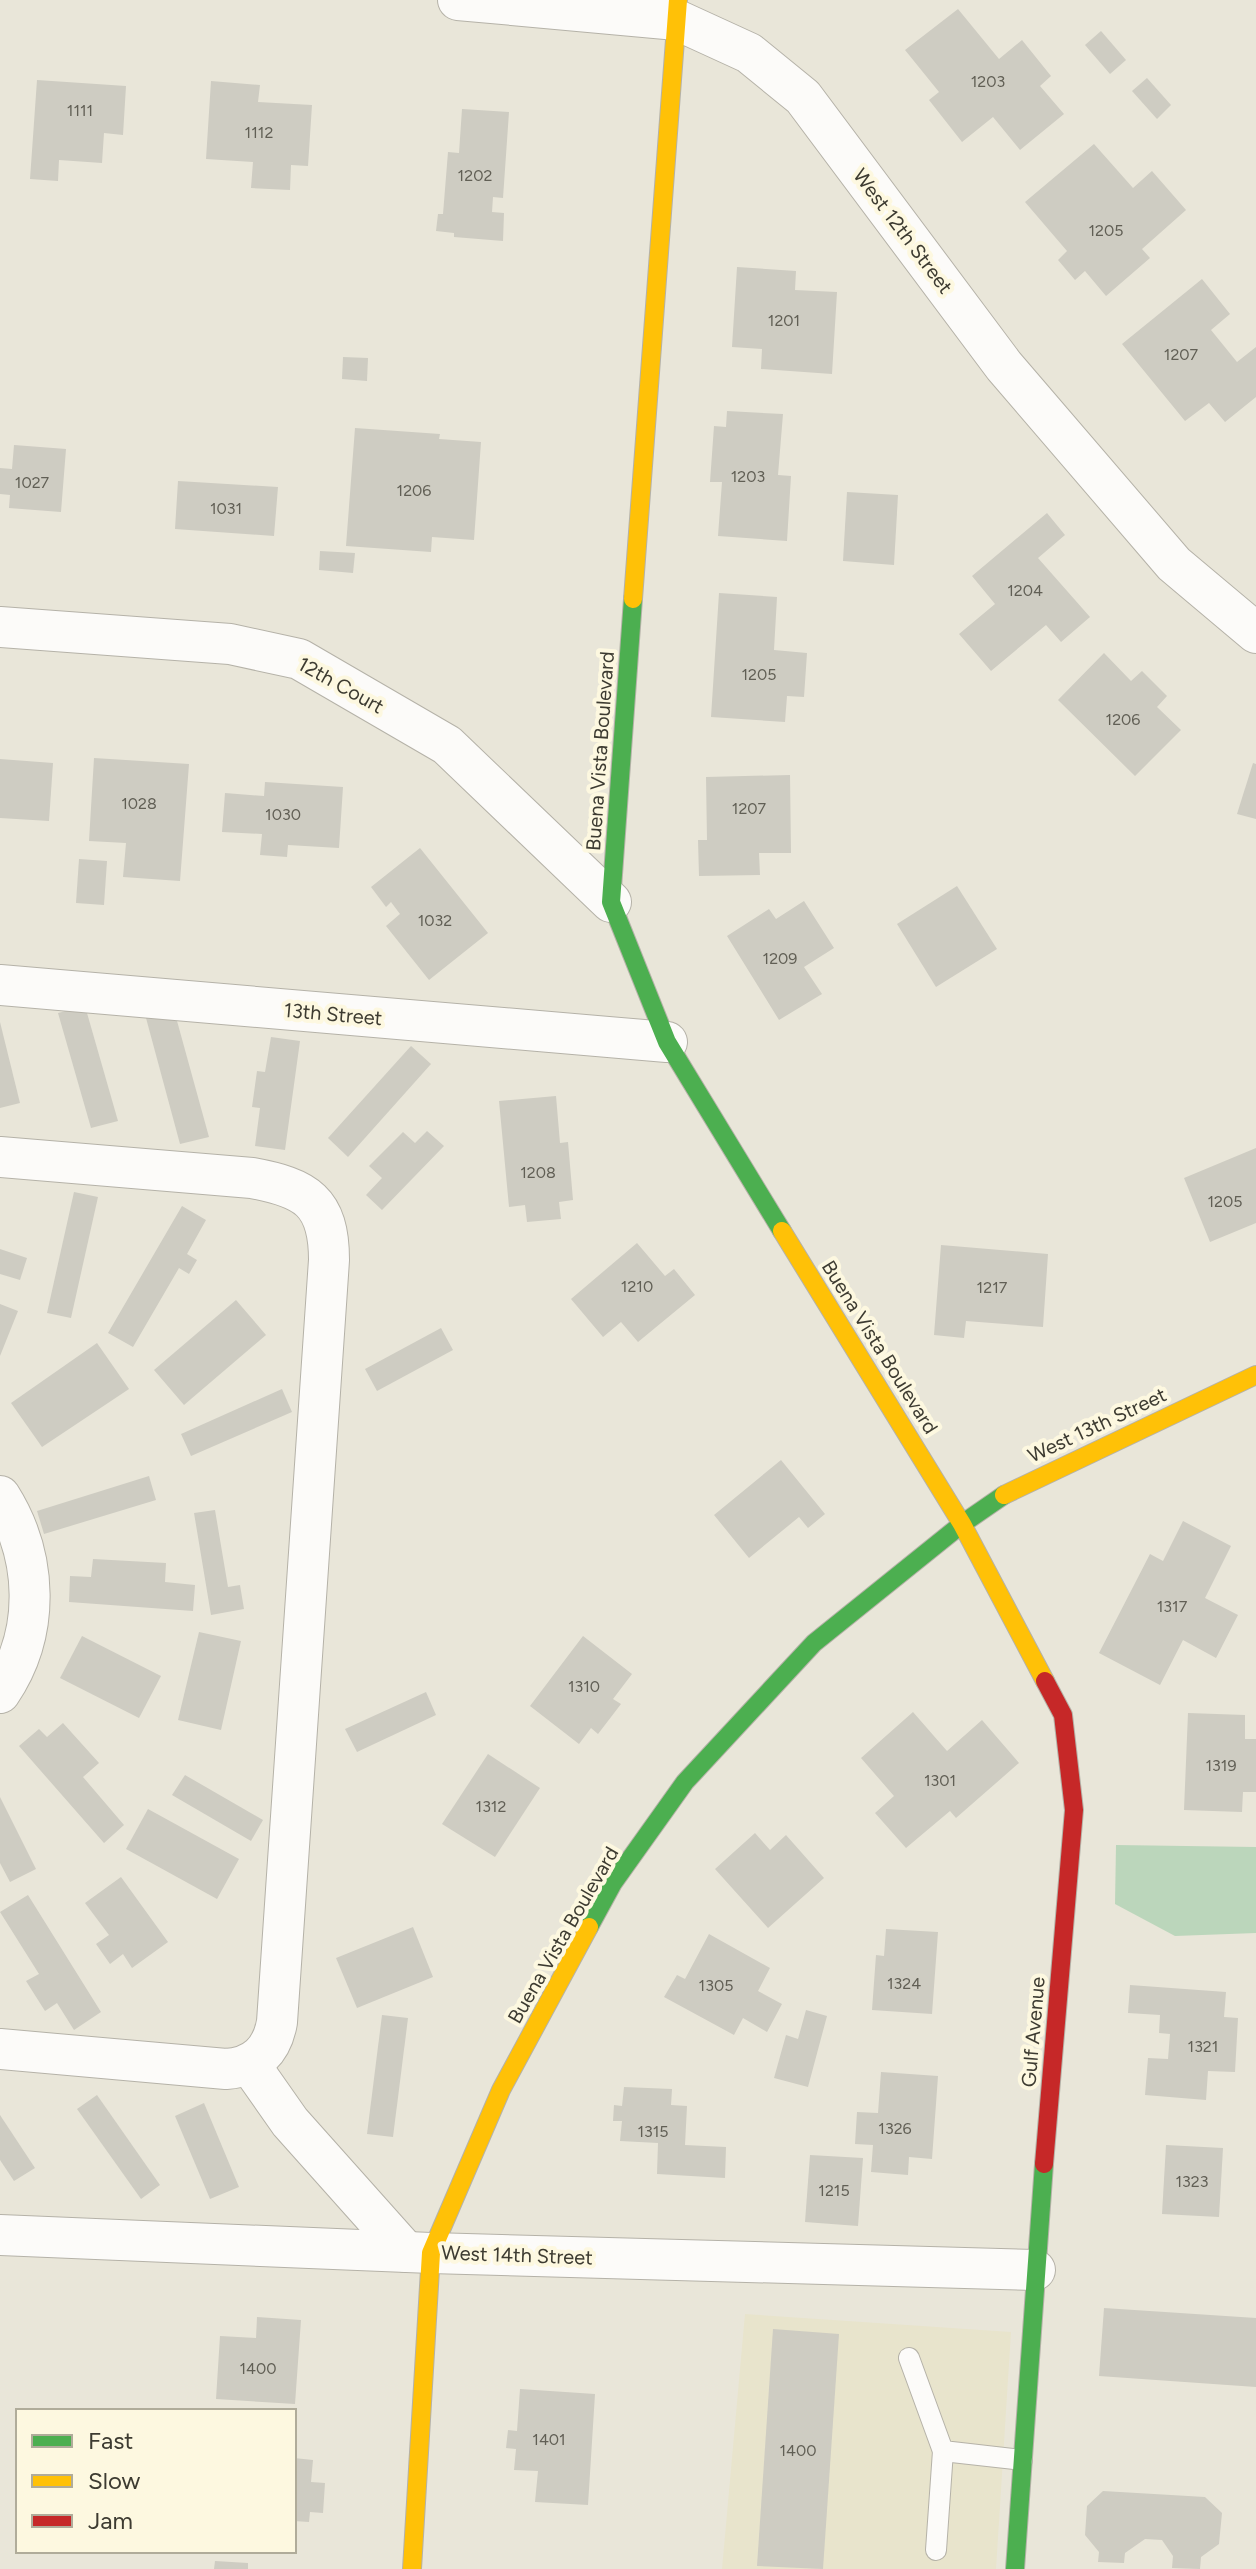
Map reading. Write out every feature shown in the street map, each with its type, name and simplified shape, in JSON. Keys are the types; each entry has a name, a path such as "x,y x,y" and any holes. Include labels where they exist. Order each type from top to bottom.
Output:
{"street":[{"name":"West 12th Street","path":"458,0 677,10 749,53 803,97 1004,366 1174,564 1256,633"},
{"name":"Buena Vista Boulevard","path":"412,2569 419,2252 501,2090 613,1883 676,1794 814,1643 962,1524 667,1042 611,902 677,10"},
{"name":"12th Court","path":"0,627 230,644 299,659 447,745 611,902"},
{"name":"13th Street","path":"0,985 667,1042"},
{"path":"0,1157 263,1180 290,1187 306,1196 326,1222 329,1238 329,1287 277,2022 271,2044 250,2065 226,2069 0,2049"},
{"name":"West 13th Street","path":"962,1524 1013,1488 1256,1375"},
{"path":"0,1496 17,1527 30,1579 27,1628 11,1677 0,1693"},
{"name":"Gulf Avenue","path":"962,1524 1063,1715 1074,1810 1035,2270 1015,2569"},
{"path":"250,2065 290,2122 419,2252"},
{"name":"West 14th Street","path":"0,2235 419,2252 1035,2270"}],"lane":[{"path":"909,2358 943,2451 936,2550"},
{"path":"943,2451 1022,2460"}],"shaded area":[{"path":"745,2314 1011,2332 996,2569 722,2569"}],"green space":[{"path":"1116,1845 1256,1847 1256,1933 1175,1936 1115,1904"}],"building":[{"path":"958,9 999,59 1022,40 1051,76 1040,86 1064,114 1020,150 993,117 962,142 929,100 939,92 905,50"},
{"path":"1101,31 1126,60 1110,74 1085,45"},
{"path":"1147,78 1171,105 1157,119 1132,91"},
{"path":"37,80 126,86 123,135 104,133 102,163 59,160 58,181 30,179"},
{"path":"211,81 260,85 258,102 312,105 308,166 291,165 290,190 251,188 253,162 206,159"},
{"path":"462,109 509,112 503,198 493,197 492,212 504,213 503,241 454,237 454,233 436,231 438,214 443,214 448,152 459,153"},
{"path":"1094,144 1133,188 1152,171 1186,210 1142,249 1150,258 1106,296 1085,271 1075,280 1058,260 1067,251 1025,202"},
{"path":"737,267 796,271 795,290 837,292 832,374 761,369 762,349 732,347"},
{"path":"1202,279 1230,314 1211,330 1237,362 1256,347 1256,397 1225,422 1209,403 1185,421 1122,344"},
{"path":"343,357 368,358 367,381 342,379"},
{"path":"727,411 783,414 778,475 791,476 787,541 718,536 722,482 710,482 714,426 726,427"},
{"path":"355,428 440,434 439,439 481,442 474,540 432,537 431,552 346,546"},
{"path":"14,445 66,449 61,512 9,508 10,495 0,494 0,468 12,469"},
{"path":"178,481 278,487 274,536 175,529"},
{"path":"847,492 898,495 894,565 843,561"},
{"path":"1047,513 1065,535 1038,558 1090,617 1061,642 1046,625 991,671 959,634 995,604 972,576"},
{"path":"320,551 355,553 353,573 319,570"},
{"path":"719,593 777,597 774,650 807,653 804,697 787,696 785,722 711,717"},
{"path":"1104,653 1131,681 1142,671 1167,696 1157,707 1181,730 1135,776 1058,700"},
{"path":"94,758 189,764 180,881 123,877 126,843 89,841"},
{"path":"0,759 53,763 49,821 0,818"},
{"path":"1253,763 1256,764 1256,819 1237,814"},
{"path":"790,775 791,853 759,853 760,875 699,876 698,840 707,840 706,777"},
{"path":"265,782 343,787 339,848 288,845 287,857 260,855 262,834 222,832 225,793 264,796"},
{"path":"420,848 488,933 429,980 386,926 400,914 391,902 386,907 371,887"},
{"path":"79,859 107,861 104,905 76,903"},
{"path":"957,886 997,949 936,987 897,924"},
{"path":"804,901 834,948 804,967 822,994 779,1020 727,936 769,909 776,919"},
{"path":"85,1006 118,1121 91,1128 58,1013"},
{"path":"174,1010 209,1137 180,1144 146,1018"},
{"path":"0,1022 20,1103 0,1108"},
{"path":"271,1037 300,1041 285,1150 255,1146 260,1108 252,1107 257,1071 265,1072"},
{"path":"411,1046 431,1064 348,1157 328,1138"},
{"path":"556,1096 560,1143 568,1142 573,1200 559,1202 561,1219 527,1222 525,1205 509,1207 499,1101"},
{"path":"427,1131 444,1146 382,1210 366,1195 382,1178 369,1166 403,1132 415,1143"},
{"path":"1256,1148 1256,1223 1210,1242 1184,1178"},
{"path":"74,1192 98,1197 71,1318 47,1313"},
{"path":"182,1206 206,1220 187,1254 197,1260 189,1274 179,1268 133,1347 108,1333"},
{"path":"637,1243 665,1276 674,1269 695,1295 638,1342 621,1322 603,1337 571,1299"},
{"path":"941,1245 1048,1254 1043,1327 966,1321 964,1338 934,1335"},
{"path":"0,1249 27,1258 20,1280 0,1274"},
{"path":"236,1300 266,1335 184,1405 154,1370"},
{"path":"0,1304 18,1311 0,1356"},
{"path":"441,1328 453,1350 377,1391 365,1369"},
{"path":"97,1343 129,1389 42,1447 11,1403"},
{"path":"282,1389 292,1412 191,1456 181,1434"},
{"path":"781,1460 825,1514 808,1528 799,1517 749,1558 714,1515"},
{"path":"149,1476 156,1500 44,1534 37,1511"},
{"path":"215,1510 228,1587 240,1585 244,1609 211,1615 194,1513"},
{"path":"1183,1521 1231,1546 1205,1598 1238,1615 1216,1658 1183,1640 1160,1685 1099,1653 1150,1554 1163,1561"},
{"path":"93,1559 166,1563 165,1582 195,1585 193,1611 69,1602 70,1576 91,1577"},
{"path":"199,1632 241,1641 221,1730 178,1720"},
{"path":"82,1636 161,1676 139,1718 60,1678"},
{"path":"583,1636 632,1674 613,1699 621,1704 598,1734 591,1728 579,1744 530,1706"},
{"path":"426,1692 436,1715 357,1752 345,1729"},
{"path":"913,1712 947,1751 982,1720 1019,1763 956,1818 950,1811 906,1848 875,1813 894,1796 861,1758"},
{"path":"1188,1713 1245,1715 1245,1739 1256,1739 1256,1792 1243,1792 1242,1812 1184,1810"},
{"path":"63,1723 99,1763 83,1777 124,1825 104,1843 19,1746 39,1729 47,1737"},
{"path":"488,1754 540,1788 495,1857 442,1824"},
{"path":"185,1775 263,1820 251,1841 172,1795"},
{"path":"0,1797 36,1869 10,1882 0,1863"},
{"path":"148,1809 239,1859 217,1899 126,1849"},
{"path":"755,1833 770,1850 786,1835 824,1878 768,1928 715,1869"},
{"path":"121,1877 168,1942 132,1968 123,1954 110,1964 96,1944 109,1935 85,1903"},
{"path":"28,1895 101,2012 74,2030 57,2003 45,2011 26,1981 39,1974 0,1912"},
{"path":"413,1927 433,1977 357,2008 336,1958"},
{"path":"886,1929 938,1932 932,2014 872,2010 876,1955 884,1956"},
{"path":"709,1934 770,1968 758,1991 782,2004 767,2032 743,2018 734,2035 664,1997 677,1975 685,1979"},
{"path":"1130,1985 1226,1992 1224,2017 1238,2018 1235,2072 1208,2071 1206,2100 1145,2095 1148,2058 1168,2059 1170,2034 1159,2033 1160,2015 1128,2013"},
{"path":"806,2010 827,2016 808,2087 774,2078 786,2035 798,2039"},
{"path":"382,2015 408,2018 393,2137 367,2134"},
{"path":"881,2072 938,2076 932,2159 909,2157 908,2175 871,2172 873,2145 855,2144 857,2112 878,2113"},
{"path":"624,2087 672,2089 671,2105 687,2106 685,2145 726,2147 725,2178 657,2174 658,2143 620,2141 622,2121 613,2121 614,2105 622,2106"},
{"path":"97,2095 160,2185 141,2199 77,2109"},
{"path":"204,2103 239,2187 210,2199 175,2116"},
{"path":"0,2115 35,2168 14,2181 0,2160"},
{"path":"1166,2145 1223,2148 1219,2217 1162,2214"},
{"path":"810,2155 863,2158 858,2226 805,2222"},
{"path":"1104,2308 1256,2318 1256,2387 1099,2376"},
{"path":"257,2317 301,2320 295,2404 216,2399 220,2336 256,2338"},
{"path":"773,2329 839,2334 823,2569 757,2566"},
{"path":"520,2389 595,2394 588,2505 535,2502 538,2471 514,2470 516,2449 506,2448 508,2430 517,2431"},
{"path":"296,2458 313,2460 311,2482 325,2483 323,2513 310,2512 309,2522 296,2521"},
{"path":"1103,2491 1205,2497 1222,2513 1219,2544 1201,2557 1200,2569 1172,2568 1173,2556 1162,2540 1145,2539 1125,2553 1124,2563 1098,2562 1099,2552 1085,2535 1087,2506"},
{"path":"215,2561 248,2563 248,2569 214,2569"}],"traffic: fast":[{"path":"633,599 611,902 667,1042 782,1231"},
{"path":"589,1927 613,1883 685,1782 814,1643 962,1524 1004,1495"},
{"path":"1015,2569 1044,2164"}],"traffic: slow":[{"path":"633,599 678,0"},
{"path":"782,1231 962,1524 1045,1681"},
{"path":"1004,1495 1256,1375"},
{"path":"412,2569 431,2253 501,2090 589,1927"}],"traffic: jam":[{"path":"1044,2164 1074,1810 1063,1715 1045,1681"}]}
